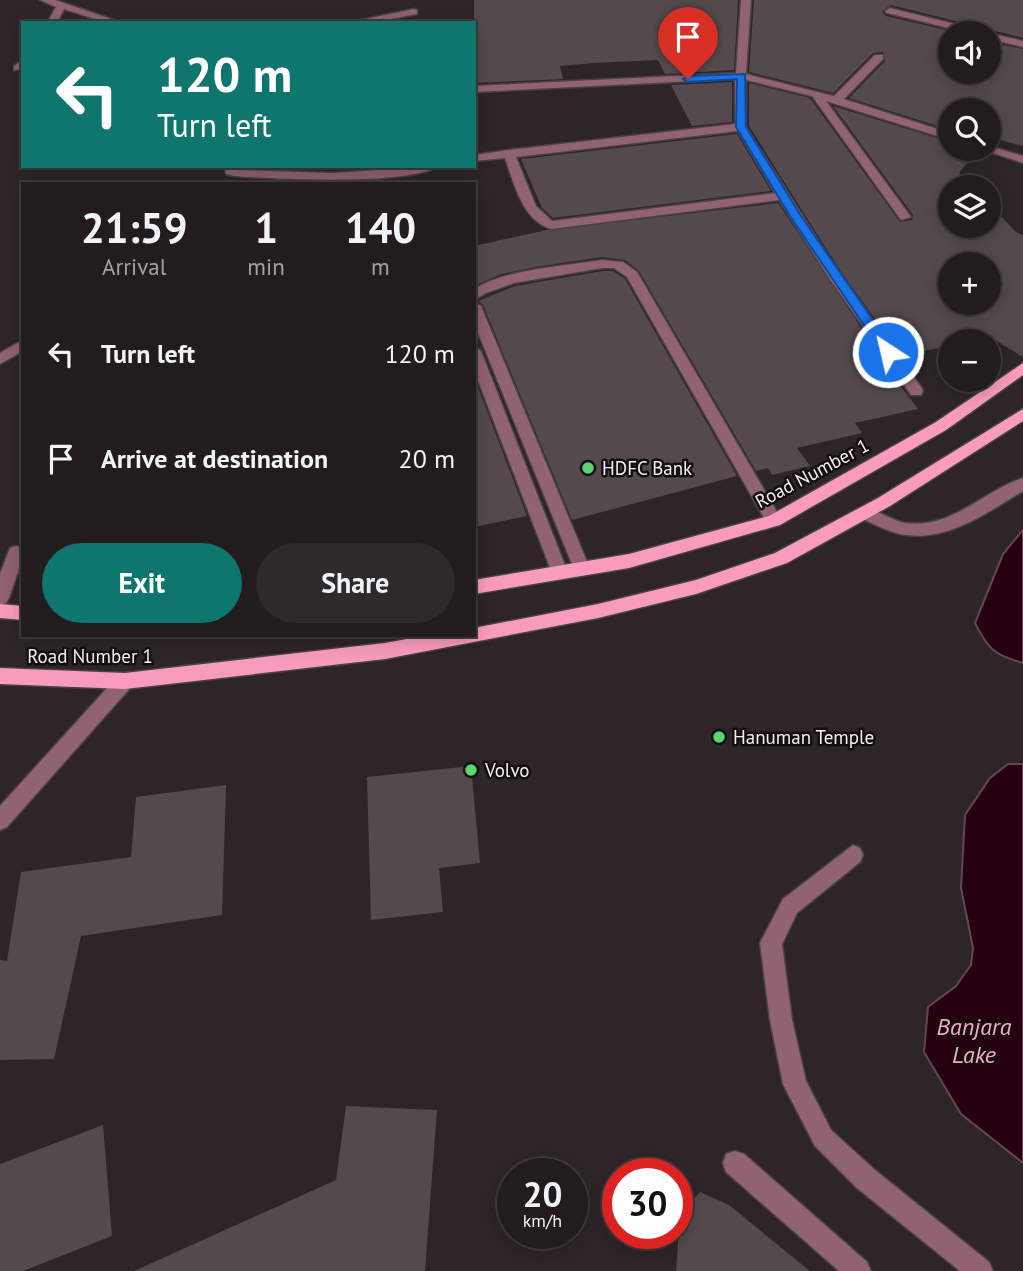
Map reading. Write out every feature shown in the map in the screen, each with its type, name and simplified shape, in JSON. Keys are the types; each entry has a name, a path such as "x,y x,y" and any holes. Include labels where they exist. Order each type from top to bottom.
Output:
{"main road":[{"name":"Road Number 1","path":"476,587 629,561 774,521 941,426 1023,368"},
{"name":"Road Number 1","path":"476,634 598,611 696,587 781,558 865,513 1023,414"},
{"path":"0,611 21,613"},
{"name":"Road Number 1","path":"0,676 125,681 385,651 461,637"}],"street":[{"path":"45,0 111,21"},
{"path":"746,0 741,127 782,196 916,391"},
{"path":"53,21 61,6"},
{"path":"890,11 938,23"},
{"path":"362,21 414,12"},
{"path":"1001,39 1023,44"},
{"path":"835,101 879,57"},
{"path":"476,89 741,76 816,94 938,133"},
{"path":"816,94 905,217"},
{"path":"476,158 741,127"},
{"path":"509,153 534,214 542,223 551,225 782,196"},
{"path":"1001,153 1023,160"},
{"path":"231,168 230,172 234,173 376,176 421,168"},
{"path":"476,293 495,284 615,262 625,267 774,521"},
{"path":"476,311 582,569"},
{"path":"0,359 21,346"},
{"path":"478,370 561,573"},
{"path":"865,513 905,528 934,529 957,520 1023,484"},
{"path":"0,598 13,552"},
{"path":"0,820 125,681"},
{"path":"853,855 790,906 771,943 781,1020 795,1084 823,1138 866,1179 980,1271"},
{"path":"735,1163 858,1271"}],"water":[{"path":"1023,530 1023,663 993,650 975,623 1003,554"},
{"name":"Banjara Lake","path":"1008,764 1023,764 1023,1163 961,1114 924,1052 928,1007 956,986 971,965 973,948 961,888 965,815 990,778"}],"building":[{"path":"474,0 738,0 734,70 665,74 658,60 593,63 560,66 563,79 476,83"},
{"path":"754,0 1023,0 1023,38 1001,32 1001,21 955,21 891,5 882,11 886,16 938,28 938,84 1001,84 1001,44 1023,49 1023,146 1001,140 1001,98 938,98 938,126 849,98 885,61 883,52 873,53 833,93 749,72"},
{"path":"732,82 732,122 692,126 671,85"},
{"path":"749,83 810,98 900,222 912,220 913,215 833,106 938,138 938,161 968,161 959,173 961,175 938,175 938,238 1001,238 1001,216 1016,232 1023,235 1023,357 1001,343 1001,329 938,329 938,348 901,355 841,272 749,126"},
{"path":"737,134 771,191 553,218 542,208 521,159"},
{"path":"778,203 880,359 918,409 855,423 862,433 797,448 810,466 772,475 768,468 756,471 639,271 625,260 602,257 536,267 502,274 476,285 476,246 547,230"},
{"path":"613,271 625,279 737,476 572,520 483,305 478,301 515,286"},
{"path":"476,382 527,516 476,527"},
{"path":"471,766 480,863 439,868 443,912 371,920 367,777"},
{"path":"226,785 222,915 81,936 54,1059 0,1060 0,960 7,961 21,872 131,857 136,797"},
{"path":"346,1106 437,1110 425,1271 134,1271 336,1180"},
{"path":"103,1125 112,1236 23,1271 0,1271 0,1164"},
{"path":"700,1192 729,1205 810,1271 676,1271 678,1249 693,1249 693,1199"}],"place":[{"name":"HDFC Bank","path":"588,468"},
{"name":"Hanuman Temple","path":"719,737"},
{"name":"Volvo","path":"471,770"}],"route":[{"path":"688,79 741,76 741,127 795,216 888,352"}]}
